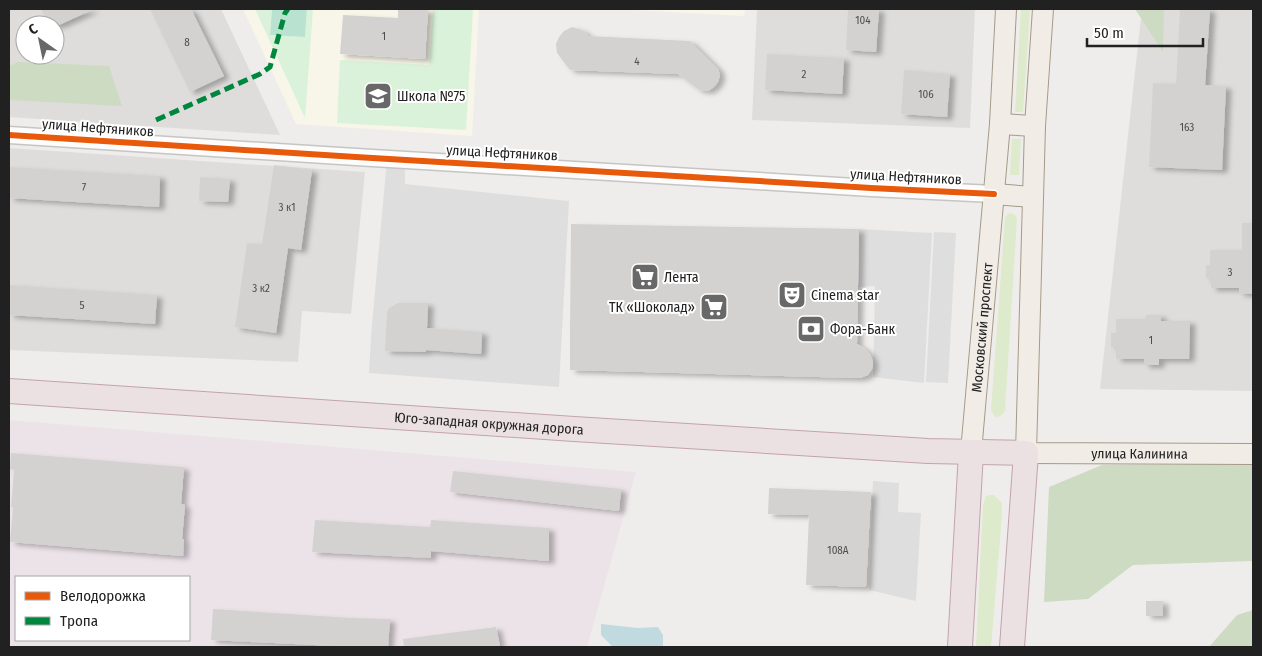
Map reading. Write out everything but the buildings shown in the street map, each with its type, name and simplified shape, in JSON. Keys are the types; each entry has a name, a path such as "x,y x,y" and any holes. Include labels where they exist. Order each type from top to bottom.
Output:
{"highway":[{"name":"Юго-западная окружная дорога","path":"9,391 918,450 1026,453"},
{"name":"Московский проспект","path":"960,647 971,452"},
{"path":"1012,647 1026,453"}],"main road":[{"name":"Московский проспект","path":"971,452 1000,124 1006,9"},
{"path":"1026,453 1035,126 1043,9"},
{"path":"1000,124 1035,126"},
{"name":"улица Нефтяников","path":"994,194 1033,197"},
{"name":"улица Калинина","path":"1026,453 1253,454"}],"street":[{"name":"улица Нефтяников","path":"9,134 356,157 994,194"}],"shaded area":[{"path":"9,9 221,9 280,135 9,117"},
{"name":"Школа №75","path":"243,9 479,9 472,136 296,124"},
{"path":"615,9 745,9 744,16"},
{"path":"757,9 975,9 970,128 752,120"},
{"path":"1142,9 1253,9 1253,391 1100,389"},
{"path":"9,148 365,172 351,314 302,311 298,362 9,350"},
{"path":"387,159 405,167 405,184 569,201 559,387 369,373"},
{"path":"859,229 932,233 924,383 873,377 875,286 858,287"},
{"path":"934,232 956,233 948,383 926,382"},
{"path":"9,420 636,472 587,647 9,647"},
{"path":"873,481 899,483 898,512 921,513 916,601 869,590"}],"green space":[{"path":"255,9 272,9 270,35 305,37 307,9 313,9 305,118"},
{"path":"272,9 307,9 305,37 270,35"},
{"path":"433,9 473,9 466,130 337,123 340,60 429,65"},
{"path":"1021,9 1030,9 1023,112 1015,112"},
{"path":"1135,9 1164,9 1163,52"},
{"path":"15,63 15,65 109,66 122,106 9,100 9,66"},
{"path":"1012,139 1021,139 1019,175 1010,175"},
{"path":"1010,213 1014,214 1017,218 1005,411 1001,416 995,417 991,410 1005,218"},
{"path":"1253,464 1253,561 1133,565 1088,599 1044,602 1049,487 1102,465"},
{"path":"994,495 1002,503 991,647 976,647 983,505 986,496"},
{"path":"1253,610 1253,647 1209,647 1237,615"}],"water":[{"path":"601,624 638,628 658,627 663,635 663,647 613,647 601,635"}],"marked path":[{"path":"156,120 260,74 270,67 285,13 288,9"}],"cycle path":[{"path":"9,135 994,194"}],"place":[{"name":"Школа №75","path":"378,96"},
{"name":"Лента","path":"645,277"},
{"name":"Cinema star","path":"792,295"},
{"name":"ТК «Шоколад»","path":"714,307"},
{"name":"Фора-Банк","path":"811,329"}]}
